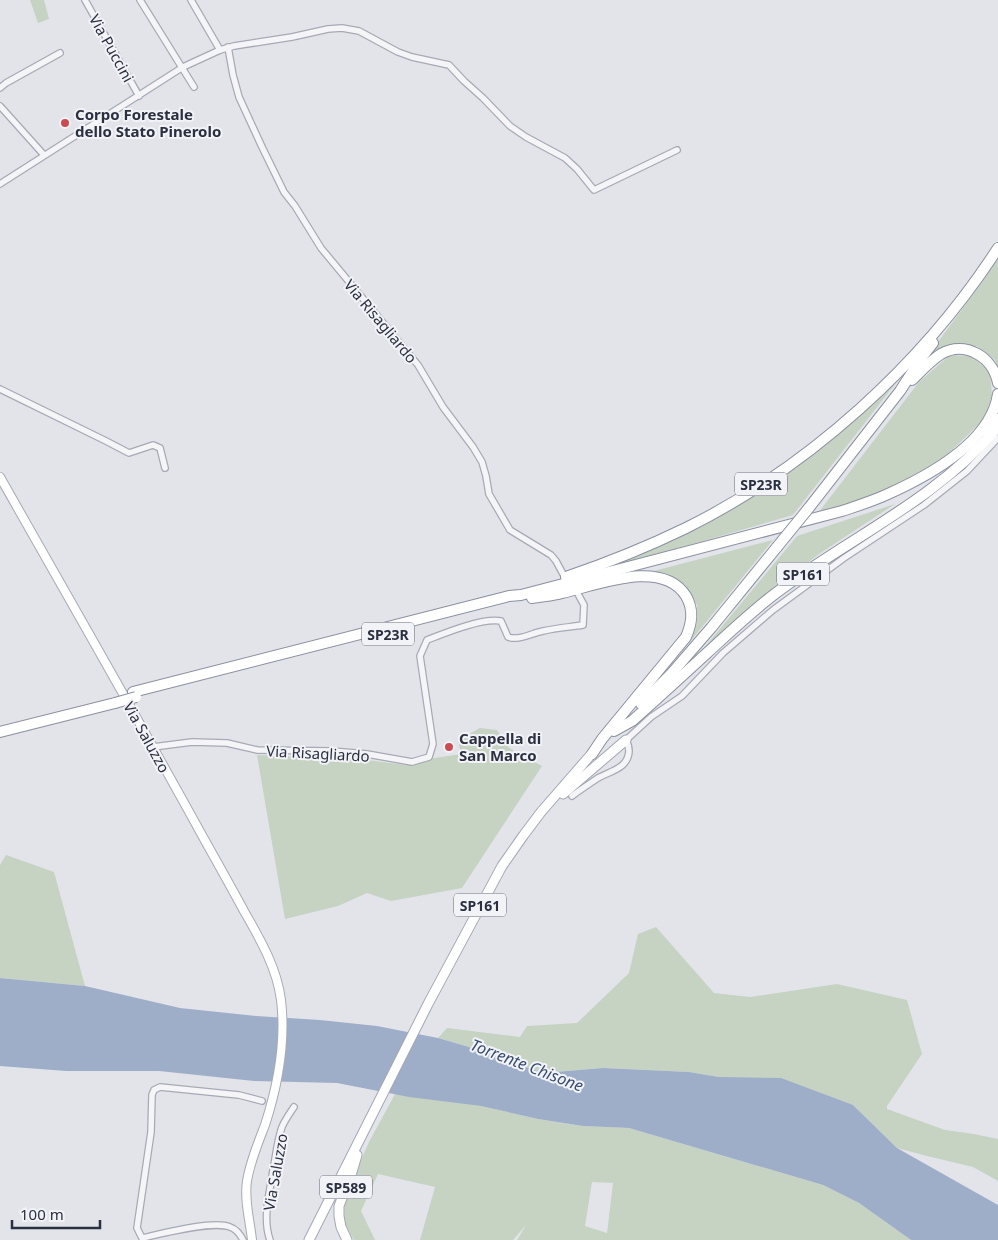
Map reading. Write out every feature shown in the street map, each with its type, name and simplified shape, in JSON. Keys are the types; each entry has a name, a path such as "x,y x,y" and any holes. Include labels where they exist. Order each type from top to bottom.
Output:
{"highway":[{"name":"SP23R","path":"514,598 520,592 589,569 669,536 724,508 766,482 826,438 879,391 929,339 964,297 998,248"},
{"name":"SP161","path":"614,731 671,674 808,509 900,391 922,357 957,310 964,297"},
{"path":"900,391 940,355 956,350 975,352 986,360 996,373 998,383"},
{"name":"SP23R","path":"514,598 530,592 842,511 887,495 941,466 979,433 996,405 998,394"},
{"name":"SP23R","path":"0,726 114,700 514,598 777,534 842,515 904,492 946,467 976,443 998,419"},
{"name":"SP161","path":"614,731 632,721 775,593 902,510 944,480 974,453 998,426"},
{"name":"SP161","path":"514,598 560,594 620,579 642,576 668,581 682,590 688,601 691,608 691,620 686,637 602,739 592,754"},
{"name":"SP23R","path":"0,732 114,700"}],"main road":[{"name":"Via Saluzzo","path":"0,477 253,927 277,980 281,1003 282,1040 273,1098 247,1181 252,1240"},
{"name":"SP161","path":"309,1240 428,1004 502,866 522,836 614,731"},
{"path":"542,812 626,740"},
{"name":"SP589","path":"347,1240 341,1227 338,1206 352,1172 362,1134"}],"street":[{"name":"Via Puccini","path":"85,0 139,96"},
{"path":"140,0 194,87"},
{"path":"191,0 220,50"},
{"path":"0,184 182,68 220,50 228,47 342,28 359,31 398,52 412,57 449,65 510,126 564,158 577,169 594,190 677,150"},
{"name":"Via Risagliardo","path":"228,47 239,97 284,192 321,248 418,365 443,407 473,447 482,462 489,494 510,530 551,555 563,574"},
{"path":"0,88 60,53"},
{"path":"0,106 44,155"},
{"path":"0,389 129,453 153,445 160,448 165,468"},
{"path":"572,796 598,778 625,764 629,753 626,740 651,717 682,696 723,653 773,610 844,558 931,499 967,470 998,438"},
{"name":"Via Risagliardo","path":"153,747 192,742 227,743 258,750 332,751 367,754 412,762 429,756 433,744 420,656 426,640 454,629 489,621 501,621 508,638 512,639 583,625 584,605 578,594"},
{"path":"243,1240 240,1233 231,1227 223,1225 183,1229 142,1238 137,1228 152,1132 152,1095 154,1090 160,1087 239,1095 262,1100"},
{"name":"Via Saluzzo","path":"270,1240 266,1216 270,1182 283,1126 294,1107"}],"green space":[{"path":"30,0 44,0 49,19 38,23"},
{"path":"998,258 998,368 995,360 977,346 952,346 926,358 983,281"},
{"path":"950,355 971,356 990,372 992,395 985,418 940,462 880,493 818,513 919,382"},
{"path":"910,365 793,515 612,566 653,549 740,504 828,443"},
{"path":"895,504 819,554 704,648 797,536"},
{"path":"773,540 680,654 693,633 697,605 685,585 667,576 646,573"},
{"path":"480,728 497,730 509,748 542,766 462,888 391,901 367,893 338,906 285,919 257,755 359,759 406,765 461,754 458,740"},
{"path":"6,855 54,872 85,986 0,978 0,865"},
{"path":"656,927 714,993 750,997 837,984 907,1000 922,1054 887,1106 887,1109 945,1130 998,1139 998,1181 973,1167 897,1148 853,1105 689,1072 603,1068 543,1073 438,1038 447,1028 520,1037 527,1026 577,1023 629,973 638,934"},
{"path":"395,1094 481,1106 538,1119 583,1126 629,1128 823,1185 859,1203 911,1240 517,1240 526,1225 513,1240 420,1240 435,1187 378,1174 361,1211 375,1240 354,1240 344,1222 345,1197 369,1142","holes":["592,1182 613,1183 607,1233 585,1226"]}],"water":[{"path":"0,978 85,986 180,1008 377,1026 438,1038 543,1073 603,1068 689,1072 719,1077 781,1078 853,1105 897,1148 998,1205 998,1240 911,1240 859,1203 823,1185 629,1128 583,1126 538,1119 481,1106 409,1097 337,1083 254,1081 159,1071 66,1071 0,1066"}],"place":[{"name":"Corpo Forestale dello Stato Pinerolo","path":"65,123"},
{"name":"Cappella di San Marco","path":"449,747"}],"water label":[{"name":"Torrente Chisone","path":"527,1065"}]}
